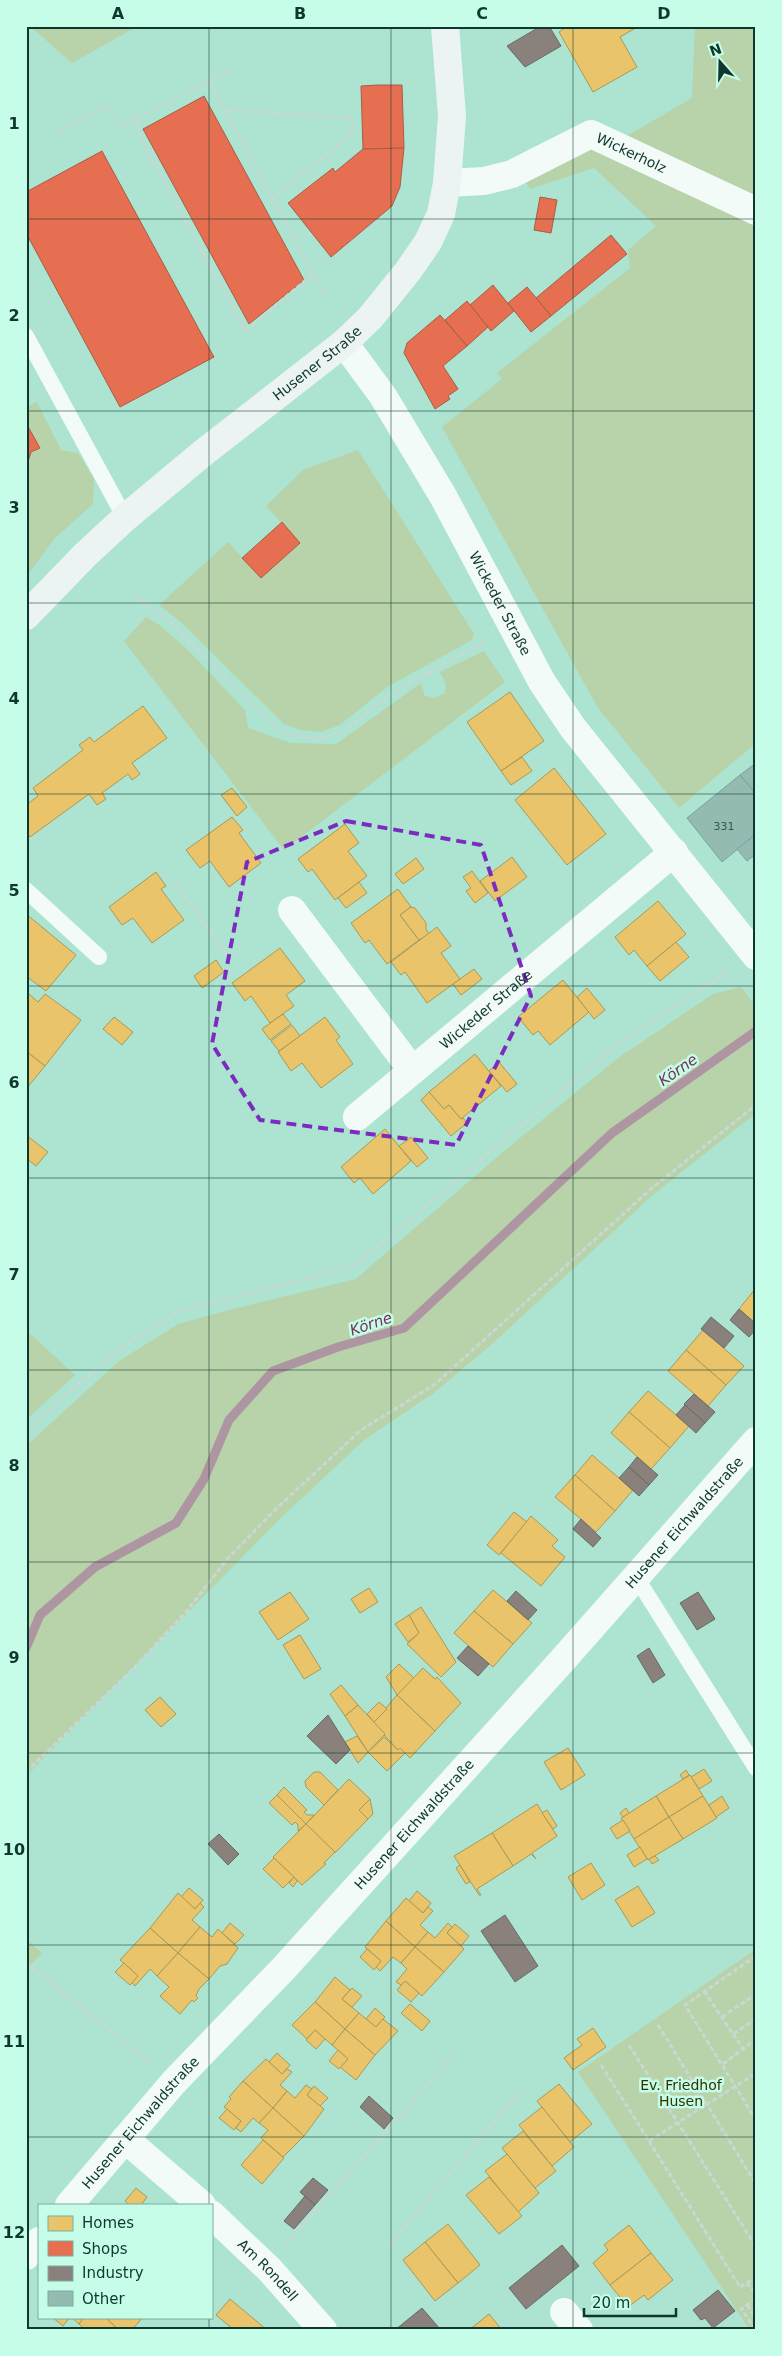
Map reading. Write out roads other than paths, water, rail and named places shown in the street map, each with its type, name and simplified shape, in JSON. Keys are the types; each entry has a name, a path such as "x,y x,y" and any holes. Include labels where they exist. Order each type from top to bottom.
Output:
{"street":[{"name":"Husener Straße","path":"26,616 85,554 125,518 203,453 344,343 394,289 428,242 441,214 447,183 452,116 445,26"},
{"name":"Wickerholz","path":"447,183 484,181 512,174 591,134 756,211"},
{"name":"Wickeder Straße","path":"344,343 383,396 443,496 542,682 573,728 755,954"},
{"name":"Wickeder Straße","path":"357,1117 674,852"},
{"path":"292,910 412,1070"},
{"name":"Husener Eichwaldstraße","path":"70,2204 174,2082 284,1968 756,1441"},
{"path":"125,2138 201,2204"},
{"name":"Am Rondell","path":"212,2215 266,2267 323,2330"},
{"path":"26,2256 38,2242"}],"lane":[{"path":"26,336 125,518"},
{"path":"26,890 99,957"},
{"path":"636,1577 756,1768"}],"waterway":[{"name":"Körne","path":"26,1648 40,1615 95,1567 176,1523 204,1479 229,1420 273,1371 338,1347 404,1328 612,1133 756,1031"}],"park label":[{"name":"Ev. Friedhof Husen","path":"681,2094"}]}
